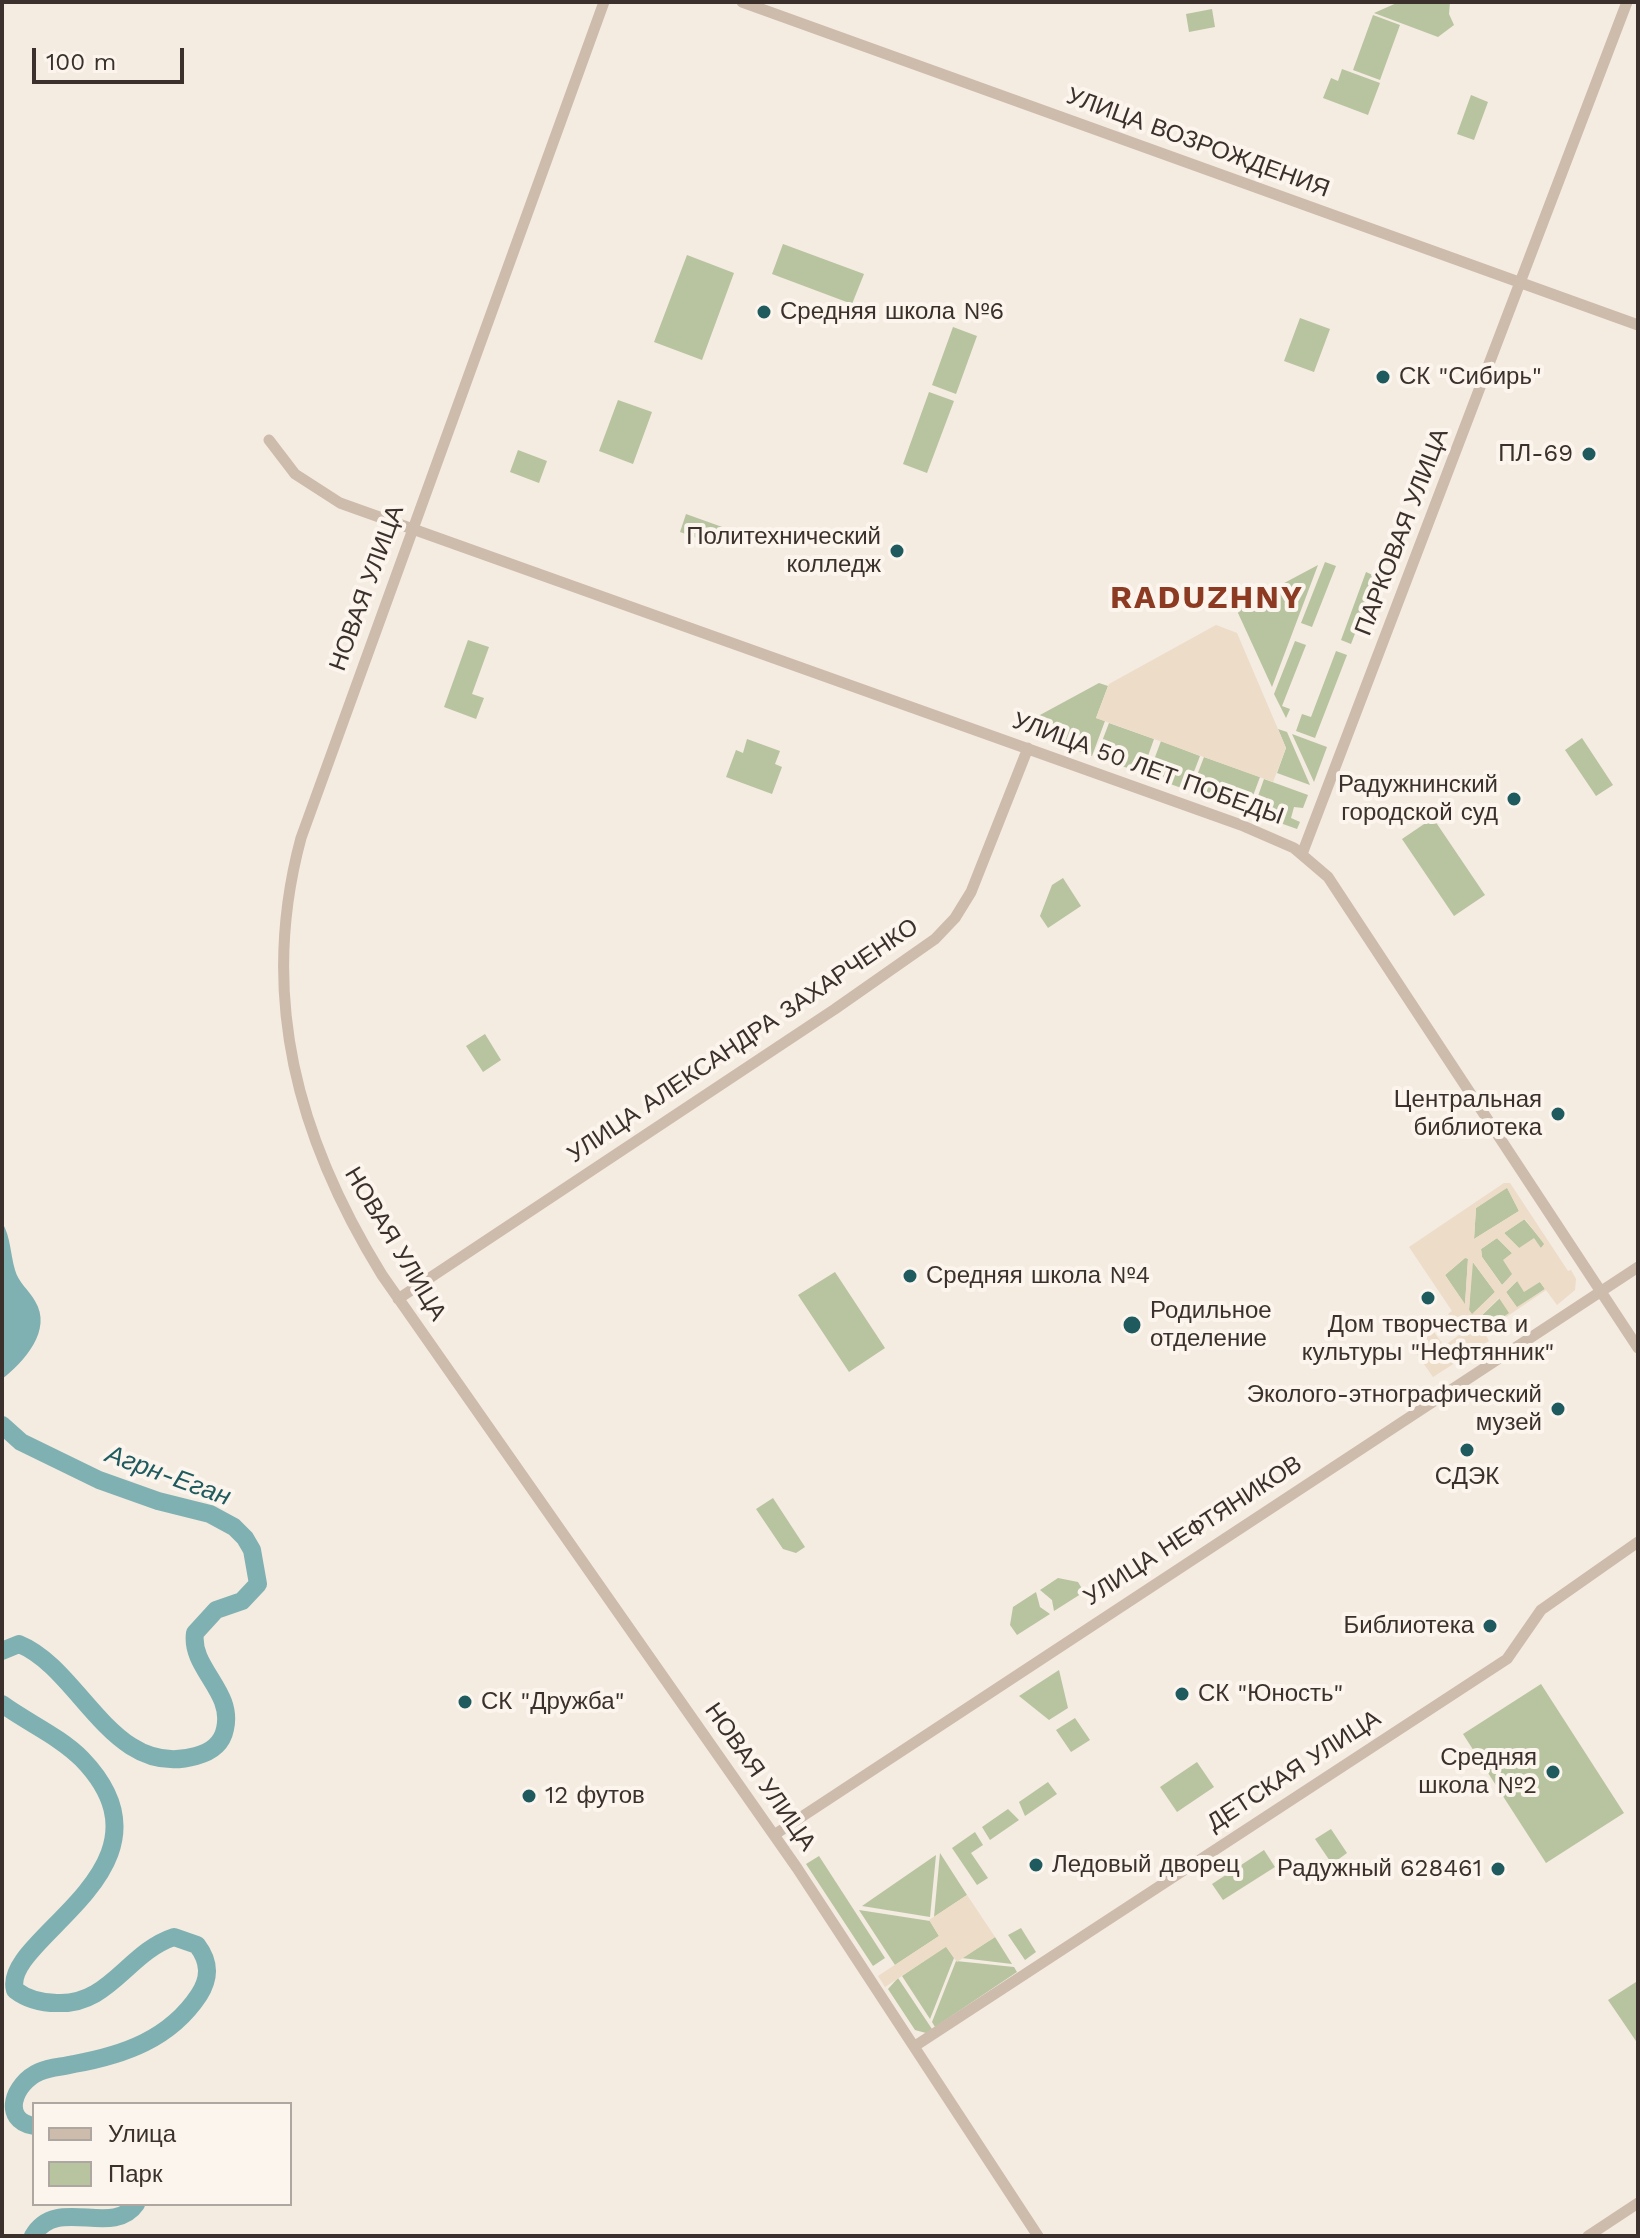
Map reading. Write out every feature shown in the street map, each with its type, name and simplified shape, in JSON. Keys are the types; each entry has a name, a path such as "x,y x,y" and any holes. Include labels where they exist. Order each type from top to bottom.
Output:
{"street":[{"name":"НОВАЯ УЛИЦА","path":"604,2 301,838 289,889 284,956 292,1056 312,1137 341,1207 398,1299 774,1835 1038,2236"},
{"name":"УЛИЦА ВОЗРОЖДЕНИЯ","path":"742,2 1638,325"},
{"name":"ПАРКОВАЯ УЛИЦА","path":"1302,854 1627,2"},
{"name":"УЛИЦА 50 ЛЕТ ПОБЕДЫ","path":"269,440 286,466 325,496 1264,834 1302,854 1328,877 1638,1348"},
{"name":"УЛИЦА АЛЕКСАНДРА ЗАХАРЧЕНКО","path":"398,1299 825,1016 935,939 955,918 971,892 1028,748"},
{"name":"УЛИЦА НЕФТЯНИКОВ","path":"774,1835 1638,1267"},
{"name":"ДЕТСКАЯ УЛИЦА","path":"915,2046 1507,1659 1541,1610 1638,1542"},
{"path":"1588,2236 1638,2203"}],"green space":[{"path":"1399,2 1450,2 1449,14 1454,25 1438,37 1374,13"},
{"path":"1212,9 1215,27 1189,32 1186,14"},
{"path":"1373,15 1400,25 1380,80 1353,70"},
{"path":"1342,69 1380,83 1368,115 1323,98 1331,78 1338,81"},
{"path":"1471,95 1488,102 1474,140 1457,134"},
{"path":"783,244 864,274 852,304 772,274"},
{"path":"687,255 734,273 702,360 654,342"},
{"path":"1300,318 1330,329 1314,372 1284,361"},
{"path":"953,327 977,336 956,394 932,385"},
{"path":"929,392 954,401 927,473 903,464"},
{"path":"618,400 652,412 633,464 599,451"},
{"path":"518,450 547,461 539,483 510,472"},
{"path":"686,514 725,528 719,546 680,532"},
{"path":"1325,562 1336,566 1312,627 1301,623"},
{"path":"1318,565 1272,687 1238,613 1241,606"},
{"path":"1366,572 1377,577 1351,644 1341,640"},
{"path":"468,640 489,647 472,694 484,698 476,719 444,707"},
{"path":"1295,641 1306,645 1282,706 1290,709 1286,718 1274,694"},
{"path":"1336,651 1347,655 1315,738 1296,731 1302,714 1311,717"},
{"path":"1099,683 1108,686 1096,718 1105,721 1092,756 1016,728"},
{"path":"1109,723 1154,739 1142,773 1096,757"},
{"path":"1278,729 1287,732 1310,785 1277,773 1286,748"},
{"path":"1292,734 1327,747 1314,782"},
{"path":"1582,738 1613,785 1596,796 1565,750"},
{"path":"747,739 780,751 775,764 782,767 772,794 726,777 736,750 743,753"},
{"path":"1161,741 1200,756 1187,790 1148,776"},
{"path":"1204,757 1260,777 1247,812 1191,791"},
{"path":"1264,779 1308,795 1303,808 1294,807 1291,818 1300,822 1297,829 1252,813"},
{"path":"1433,818 1485,895 1454,916 1402,839"},
{"path":"1063,878 1081,906 1048,928 1040,916 1052,885"},
{"path":"485,1034 501,1060 483,1072 466,1046"},
{"path":"1507,1187 1519,1211 1474,1239 1476,1208"},
{"path":"1524,1219 1545,1244 1541,1248 1519,1248 1504,1233"},
{"path":"1497,1238 1512,1253 1513,1275 1502,1285 1482,1257 1481,1249"},
{"path":"1466,1257 1468,1259 1465,1305 1445,1275"},
{"path":"1472,1261 1495,1292 1472,1315 1469,1310"},
{"path":"835,1272 885,1348 849,1372 798,1295"},
{"path":"1517,1281 1540,1282 1545,1289 1517,1308 1506,1292"},
{"path":"1500,1298 1510,1313 1483,1331 1476,1321"},
{"path":"773,1498 805,1547 796,1553 783,1549 756,1509"},
{"path":"1058,1578 1078,1582 1084,1592 1054,1611 1052,1600 1040,1590"},
{"path":"1036,1592 1040,1607 1050,1614 1017,1635 1010,1625 1013,1607"},
{"path":"1059,1670 1068,1708 1049,1720 1019,1696"},
{"path":"1541,1684 1624,1813 1546,1863 1463,1734"},
{"path":"1075,1718 1090,1740 1071,1752 1056,1730"},
{"path":"1197,1762 1214,1787 1177,1812 1160,1787"},
{"path":"1048,1782 1057,1794 1025,1816 1019,1802"},
{"path":"1008,1809 1019,1820 990,1840 982,1827"},
{"path":"1331,1829 1347,1853 1332,1864 1315,1839"},
{"path":"975,1832 983,1845 971,1853 988,1878 977,1885 952,1848"},
{"path":"1264,1850 1275,1867 1223,1900 1212,1884"},
{"path":"940,1853 967,1895 934,1917"},
{"path":"936,1855 930,1917 862,1906"},
{"path":"819,1856 885,1958 873,1966 806,1864"},
{"path":"859,1910 930,1921 939,1936 895,1965"},
{"path":"1021,1928 1036,1952 1025,1960 1008,1935"},
{"path":"995,1937 1012,1964 962,1958"},
{"path":"946,1946 954,1958 930,2019 902,1976"},
{"path":"956,1961 1014,1967 1017,1972 935,2027 932,2022"},
{"path":"898,1978 932,2029 926,2033 915,2030 888,1989"},
{"path":"1636,1982 1638,1986 1638,2044 1608,2000"}],"shaded area":[{"path":"1216,625 1237,633 1286,748 1273,782 1096,718 1109,684"},
{"path":"1504,1183 1510,1183 1568,1271 1571,1270 1576,1279 1575,1290 1557,1305 1546,1290 1484,1332 1489,1341 1433,1377 1412,1347 1434,1332 1444,1346 1462,1333 1448,1314 1452,1311 1409,1247","holes":["1507,1188 1519,1211 1474,1239 1476,1208","1525,1219 1544,1244 1541,1248 1534,1238 1519,1248 1504,1233","1497,1238 1512,1253 1503,1260 1512,1274 1502,1285 1482,1257 1481,1249","1465,1258 1468,1259 1465,1304 1445,1275","1473,1262 1495,1292 1472,1314 1469,1310","1517,1281 1524,1292 1540,1282 1545,1289 1517,1307 1506,1292","1499,1298 1509,1313 1483,1331 1476,1321"]},
{"path":"967,1895 995,1937 957,1962 946,1947 885,1987 878,1976 939,1936 929,1920"}],"water":[{"path":"2,1222 16,1274 35,1301 41,1323 34,1344 19,1364 2,1379"}],"waterway":[{"name":"Агрн-Еган","path":"2,1425 21,1442 99,1480 158,1501 210,1514 234,1527 252,1550 258,1584 242,1601 216,1610 195,1633 199,1657 218,1691 226,1715 224,1734 218,1743 211,1750 196,1756 167,1759 142,1752 119,1738 41,1657 19,1644 2,1651"},
{"name":"Агрн-Еган","path":"2,1704 63,1743 82,1759 109,1798 114,1834 103,1867 83,1896 34,1947 18,1970 15,1990 40,2002 75,2002 105,1987 144,1954 174,1937 197,1945 207,1970 199,1995 160,2034 111,2056 47,2069 30,2077 17,2092 14,2109 17,2117 32,2125"},
{"name":"Агрн-Еган","path":"33,2236 43,2224 56,2218 113,2218 134,2206"}],"place":[{"name":"Средняя школа №6","path":"764,312"},
{"name":"СК \"Сибирь\"","path":"1383,377"},
{"name":"ПЛ-69","path":"1589,454"},
{"name":"Политехнический колледж","path":"897,551"},
{"name":"Радужнинский городской суд","path":"1514,799"},
{"name":"Центральная библиотека","path":"1558,1114"},
{"name":"Средняя школа №4","path":"910,1276"},
{"name":"Дом творчества и культуры \"Нефтянник\"","path":"1428,1298"},
{"name":"Родильное отделение","path":"1132,1325"},
{"name":"Эколого-этнографический музей","path":"1558,1409"},
{"name":"СДЭК","path":"1467,1450"},
{"name":"Библиотека","path":"1490,1626"},
{"name":"СК \"Юность\"","path":"1182,1694"},
{"name":"СК \"Дружба\"","path":"465,1702"},
{"name":"Средняя школа №2","path":"1553,1772"},
{"name":"12 футов","path":"529,1796"},
{"name":"Ледовый дворец","path":"1036,1865"},
{"name":"Радужный 628461","path":"1498,1869"}],"district":[{"name":"RADUZHNY","path":"1207,599"}]}
